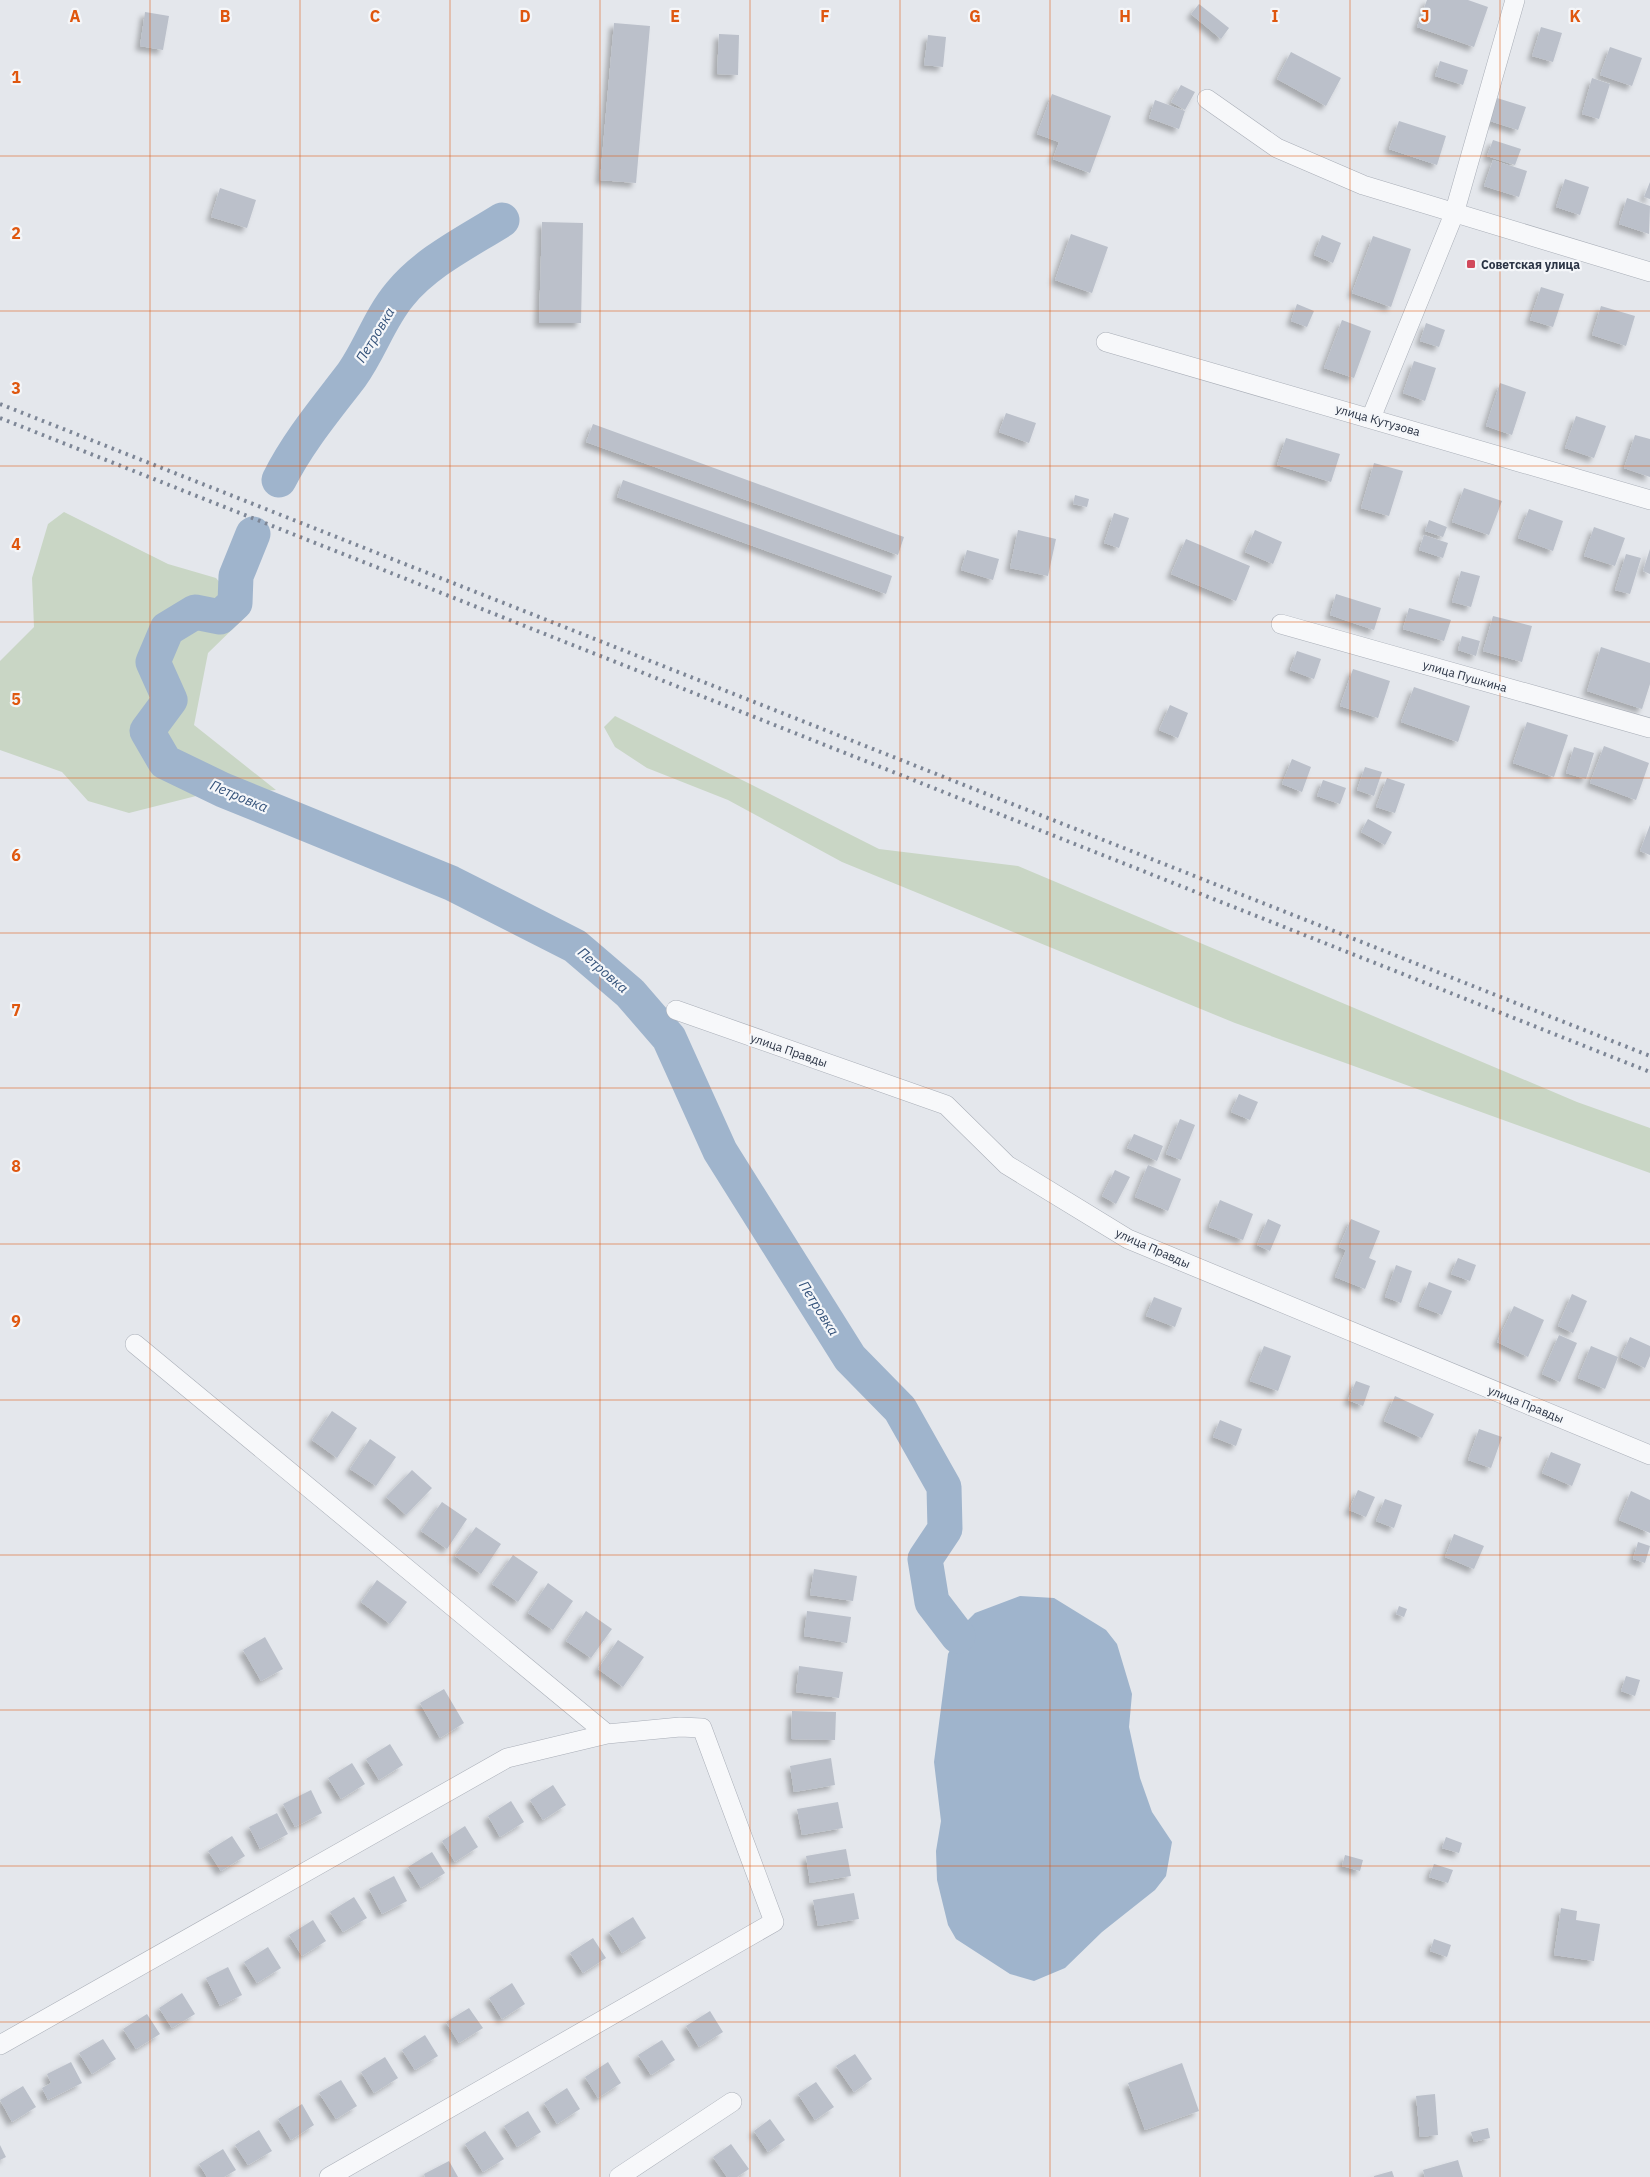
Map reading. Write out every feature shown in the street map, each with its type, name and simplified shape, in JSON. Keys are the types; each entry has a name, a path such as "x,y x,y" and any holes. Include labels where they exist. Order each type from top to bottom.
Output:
{"street":[{"path":"1371,418 1454,214 1515,0"},
{"path":"1208,99 1277,148 1363,185 1650,272"},
{"name":"улица Кутузова","path":"1106,342 1650,500"},
{"name":"улица Пушкина","path":"1281,624 1650,728"},
{"name":"улица Правды","path":"676,1010 946,1105 1007,1165 1128,1239 1650,1455"},
{"path":"135,1344 607,1734"},
{"path":"0,2044 508,1758 607,1734 680,1727 702,1728 774,1922 329,2177"},
{"path":"619,2177 732,2102"}],"green space":[{"path":"64,512 168,564 216,578 247,615 208,653 194,725 276,790 196,796 129,813 88,801 62,772 0,750 0,661 34,627 32,578 48,524"},
{"path":"615,716 879,849 1018,866 1577,1102 1650,1128 1650,1173 1235,1023 842,862 728,800 647,768 615,747 604,727"}],"water":[{"path":"1020,1596 1054,1598 1106,1630 1117,1644 1132,1694 1129,1727 1140,1778 1152,1812 1172,1842 1166,1876 1155,1890 1102,1932 1065,1968 1034,1981 1010,1974 956,1939 948,1925 937,1880 936,1851 941,1821 934,1762 948,1654 963,1625 975,1613"}],"building":[{"path":"1427,0 1468,0 1488,7 1474,47 1417,27"},
{"path":"1199,4 1229,28 1221,39 1191,14"},
{"path":"145,12 169,16 163,50 140,46"},
{"path":"614,23 650,26 636,183 600,180"},
{"path":"1541,27 1562,33 1553,62 1532,56"},
{"path":"719,34 739,35 738,75 717,74"},
{"path":"928,35 946,37 943,67 924,65"},
{"path":"1610,47 1642,58 1632,86 1600,75"},
{"path":"1291,52 1341,78 1326,106 1277,79"},
{"path":"1440,61 1468,70 1463,85 1435,76"},
{"path":"1592,78 1610,84 1599,119 1582,114"},
{"path":"1181,85 1195,92 1185,110 1171,102"},
{"path":"1052,94 1111,116 1090,173 1053,159 1059,142 1037,134"},
{"path":"1497,98 1526,107 1518,130 1490,121"},
{"path":"1155,100 1185,111 1179,129 1149,118"},
{"path":"1399,121 1446,136 1437,165 1389,149"},
{"path":"1493,140 1521,149 1515,165 1487,156"},
{"path":"1493,160 1527,171 1519,197 1484,186"},
{"path":"1565,179 1589,187 1580,215 1556,207"},
{"path":"1650,182 1650,199 1644,197"},
{"path":"220,188 256,200 247,228 211,217"},
{"path":"1627,198 1650,206 1649,234 1619,224"},
{"path":"542,222 583,223 581,323 539,323"},
{"path":"1071,234 1108,247 1092,293 1055,280"},
{"path":"1322,235 1341,243 1333,263 1314,255"},
{"path":"1373,236 1411,249 1391,307 1352,293"},
{"path":"1541,287 1564,294 1553,327 1530,320"},
{"path":"1297,304 1314,311 1307,327 1291,321"},
{"path":"1601,306 1635,316 1626,346 1592,335"},
{"path":"1342,320 1371,331 1354,378 1324,368"},
{"path":"1426,323 1445,330 1439,347 1420,341"},
{"path":"1414,361 1436,368 1425,401 1403,393"},
{"path":"1500,383 1526,392 1512,435 1486,426"},
{"path":"1006,413 1036,423 1029,443 999,432"},
{"path":"1576,416 1606,426 1594,458 1565,448"},
{"path":"593,424 904,537 898,555 586,442"},
{"path":"1635,435 1650,439 1650,477 1624,468"},
{"path":"1286,438 1340,454 1331,482 1277,465"},
{"path":"1374,463 1403,471 1389,516 1361,508"},
{"path":"623,480 892,576 886,594 617,497"},
{"path":"1464,488 1502,501 1489,535 1452,522"},
{"path":"1075,495 1089,499 1087,507 1073,504"},
{"path":"1529,509 1563,521 1553,551 1518,538"},
{"path":"1114,513 1129,518 1119,548 1104,543"},
{"path":"1429,520 1447,527 1443,537 1425,531"},
{"path":"1594,527 1625,538 1615,566 1584,556"},
{"path":"1018,530 1056,539 1048,576 1010,568"},
{"path":"1255,530 1282,542 1273,564 1245,552"},
{"path":"1424,535 1448,543 1443,558 1419,550"},
{"path":"1186,539 1250,566 1236,601 1171,574"},
{"path":"1650,549 1650,574 1643,571"},
{"path":"967,550 999,559 993,580 961,570"},
{"path":"1626,554 1641,558 1630,594 1615,590"},
{"path":"1461,571 1480,576 1471,607 1452,602"},
{"path":"1336,594 1381,608 1374,630 1330,615"},
{"path":"1409,608 1451,620 1444,641 1403,629"},
{"path":"1493,616 1532,626 1522,662 1483,651"},
{"path":"1462,636 1480,641 1476,656 1458,650"},
{"path":"1601,647 1650,663 1650,684 1642,709 1587,691"},
{"path":"1297,651 1321,659 1314,679 1290,670"},
{"path":"1353,669 1390,681 1378,718 1340,706"},
{"path":"1414,687 1470,706 1458,742 1401,722"},
{"path":"1170,705 1188,713 1178,738 1159,730"},
{"path":"1527,722 1568,735 1554,777 1513,763"},
{"path":"1604,746 1649,763 1636,800 1590,783"},
{"path":"1574,747 1594,753 1586,779 1566,773"},
{"path":"1292,759 1311,767 1302,792 1282,784"},
{"path":"1365,767 1382,772 1374,796 1357,790"},
{"path":"1387,778 1405,784 1395,813 1376,807"},
{"path":"1323,780 1346,788 1340,804 1317,796"},
{"path":"1368,819 1392,832 1385,845 1361,832"},
{"path":"1650,825 1650,855 1640,851"},
{"path":"1239,1094 1258,1102 1250,1120 1231,1112"},
{"path":"1180,1119 1195,1125 1181,1160 1166,1154"},
{"path":"1134,1134 1163,1146 1157,1161 1127,1148"},
{"path":"1148,1165 1181,1179 1168,1211 1135,1197"},
{"path":"1115,1170 1130,1177 1116,1204 1102,1196"},
{"path":"1220,1200 1253,1214 1243,1240 1209,1227"},
{"path":"1268,1219 1281,1225 1270,1251 1257,1245"},
{"path":"1351,1219 1380,1231 1369,1258 1376,1261 1365,1289 1335,1277 1346,1250 1339,1247"},
{"path":"1458,1258 1476,1265 1470,1281 1451,1274"},
{"path":"1396,1265 1412,1271 1401,1303 1385,1297"},
{"path":"1429,1282 1452,1291 1442,1315 1419,1306"},
{"path":"1572,1294 1587,1301 1573,1333 1558,1326"},
{"path":"1154,1297 1182,1308 1175,1327 1146,1316"},
{"path":"1514,1306 1544,1320 1528,1357 1497,1342"},
{"path":"1559,1335 1577,1343 1560,1382 1542,1374"},
{"path":"1630,1337 1650,1346 1650,1356 1645,1368 1621,1357"},
{"path":"1264,1346 1291,1356 1278,1391 1250,1381"},
{"path":"1591,1346 1618,1357 1605,1389 1578,1378"},
{"path":"1356,1381 1370,1386 1363,1406 1348,1400"},
{"path":"1395,1396 1434,1414 1422,1438 1384,1421"},
{"path":"332,1411 357,1428 337,1458 312,1440"},
{"path":"1220,1420 1242,1429 1236,1446 1213,1437"},
{"path":"1479,1429 1502,1437 1491,1468 1468,1460"},
{"path":"370,1439 396,1457 376,1486 350,1469"},
{"path":"1551,1452 1581,1464 1572,1486 1542,1473"},
{"path":"412,1470 432,1488 406,1515 386,1497"},
{"path":"1358,1490 1375,1497 1366,1517 1349,1510"},
{"path":"1631,1491 1650,1500 1650,1533 1619,1520"},
{"path":"1385,1499 1402,1505 1394,1528 1376,1521"},
{"path":"442,1502 467,1519 447,1549 421,1531"},
{"path":"476,1527 501,1544 481,1574 455,1556"},
{"path":"1454,1534 1484,1546 1474,1569 1445,1557"},
{"path":"1638,1542 1650,1546 1645,1563 1633,1559"},
{"path":"513,1555 538,1572 518,1602 492,1584"},
{"path":"814,1569 857,1576 853,1601 810,1595"},
{"path":"377,1580 407,1602 390,1624 361,1602"},
{"path":"548,1583 573,1601 553,1630 528,1613"},
{"path":"1399,1606 1407,1609 1404,1617 1396,1614"},
{"path":"586,1611 612,1629 591,1658 566,1641"},
{"path":"807,1611 851,1617 847,1643 804,1636"},
{"path":"265,1637 283,1669 261,1681 243,1650"},
{"path":"618,1640 644,1657 623,1687 598,1669"},
{"path":"799,1666 843,1672 839,1698 796,1692"},
{"path":"1626,1676 1640,1680 1635,1696 1621,1691"},
{"path":"444,1689 464,1723 440,1738 420,1703"},
{"path":"792,1711 836,1712 835,1740 791,1739"},
{"path":"390,1744 403,1765 379,1780 366,1759"},
{"path":"831,1758 835,1785 794,1792 790,1766"},
{"path":"352,1763 365,1784 341,1799 328,1778"},
{"path":"553,1785 566,1805 543,1820 530,1800"},
{"path":"311,1790 322,1813 295,1827 283,1804"},
{"path":"511,1801 524,1822 500,1837 488,1816"},
{"path":"838,1802 843,1828 802,1835 797,1809"},
{"path":"277,1813 288,1834 260,1849 249,1827"},
{"path":"465,1826 478,1847 455,1862 442,1841"},
{"path":"232,1836 245,1856 221,1871 208,1851"},
{"path":"1446,1837 1462,1843 1459,1853 1442,1848"},
{"path":"846,1849 851,1876 810,1883 806,1856"},
{"path":"432,1852 445,1873 421,1888 408,1867"},
{"path":"1345,1855 1363,1860 1360,1871 1342,1866"},
{"path":"1434,1864 1453,1870 1448,1883 1429,1877"},
{"path":"394,1876 407,1901 382,1914 369,1889"},
{"path":"854,1893 859,1919 818,1926 813,1900"},
{"path":"354,1897 367,1918 343,1932 330,1912"},
{"path":"1561,1908 1577,1911 1576,1920 1600,1924 1594,1961 1554,1955"},
{"path":"633,1917 646,1938 622,1953 609,1932"},
{"path":"313,1920 326,1941 302,1956 289,1935"},
{"path":"593,1938 606,1958 583,1973 570,1953"},
{"path":"1434,1939 1451,1945 1447,1957 1430,1951"},
{"path":"268,1947 281,1968 257,1983 244,1962"},
{"path":"228,1967 242,1995 220,2006 206,1978"},
{"path":"512,1983 525,2004 502,2019 489,1998"},
{"path":"182,1993 195,2014 172,2028 159,2008"},
{"path":"469,2008 483,2028 459,2043 446,2022"},
{"path":"710,2011 723,2032 699,2047 686,2026"},
{"path":"147,2014 160,2034 136,2049 123,2029"},
{"path":"425,2035 438,2056 415,2070 402,2050"},
{"path":"103,2039 116,2059 92,2074 79,2053"},
{"path":"662,2040 675,2060 651,2075 638,2055"},
{"path":"855,2054 872,2079 854,2092 836,2066"},
{"path":"385,2057 398,2078 374,2093 361,2072"},
{"path":"71,2062 82,2083 48,2100 42,2088 51,2083 47,2074"},
{"path":"608,2062 621,2083 598,2098 585,2077"},
{"path":"1182,2063 1199,2111 1145,2130 1128,2083"},
{"path":"341,2080 357,2106 336,2119 319,2093"},
{"path":"816,2082 834,2107 815,2120 798,2094"},
{"path":"23,2086 36,2107 12,2122 0,2100"},
{"path":"567,2088 580,2109 557,2124 544,2103"},
{"path":"1435,2094 1438,2135 1420,2137 1416,2096"},
{"path":"302,2104 314,2125 291,2140 278,2119"},
{"path":"528,2111 541,2132 517,2147 504,2126"},
{"path":"770,2119 785,2140 768,2152 754,2131"},
{"path":"1488,2128 1490,2138 1474,2142 1471,2132"},
{"path":"259,2130 272,2151 248,2165 235,2145"},
{"path":"485,2131 504,2159 483,2172 465,2144"},
{"path":"731,2144 749,2169 737,2177 727,2177 713,2157"},
{"path":"0,2145 6,2157 0,2160"},
{"path":"223,2149 236,2170 224,2177 207,2177 199,2164"},
{"path":"1458,2160 1463,2177 1425,2177 1423,2170"},
{"path":"449,2161 458,2177 425,2177 424,2174"},
{"path":"1392,2171 1394,2177 1374,2177 1374,2176"}],"waterway":[{"name":"Петровка","path":"279,480 303,439 358,366 386,314 400,294 434,262 502,220"},
{"name":"Петровка","path":"253,534 236,576 235,603 220,617 195,612 167,629 153,662 170,700 147,731 165,762 223,790 451,883 575,946 630,993 669,1038 720,1151 850,1358 900,1409 944,1487 945,1529 925,1559 932,1602 958,1636"}],"railway":[{"path":"0,404 1650,1056"},
{"path":"0,418 1650,1072"}],"place":[{"name":"Советская улица","path":"1471,264"}]}
